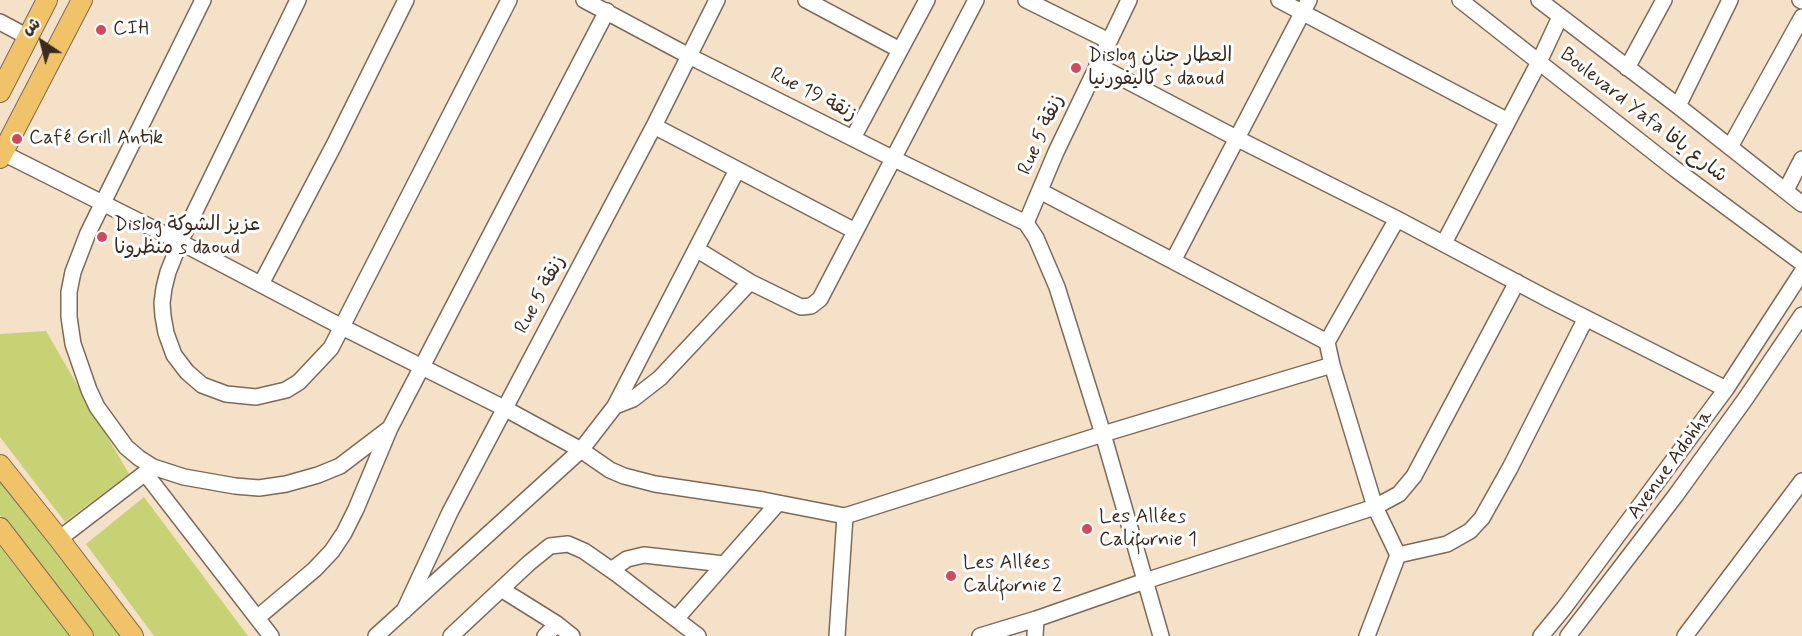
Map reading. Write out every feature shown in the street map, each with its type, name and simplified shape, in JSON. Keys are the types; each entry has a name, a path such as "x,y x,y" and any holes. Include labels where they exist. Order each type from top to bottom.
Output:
{"main road":[{"path":"0,92 47,0"},
{"path":"2,156 82,0"},
{"path":"0,465 133,636"},
{"path":"0,528 83,636"}],"street":[{"path":"203,0 88,233 73,273 69,292 69,317 80,368 88,390 98,407 126,447 149,470 271,636"},
{"path":"298,0 180,242 168,272 162,303 166,333 174,355 187,372 202,386 244,397 256,397 286,390 299,382 331,348 509,0"},
{"path":"261,284 334,145 406,0"},
{"name":"Rue 19 زنقة","path":"584,0 689,56 1026,223"},
{"name":"Rue 5 زنقة","path":"404,611 450,512 654,126 717,0"},
{"path":"806,0 900,50"},
{"path":"852,138 927,0"},
{"path":"696,249 750,282 801,307 811,306 820,299 976,0"},
{"path":"1026,0 1109,41"},
{"name":"Rue 5 زنقة","path":"1026,223 1129,0"},
{"path":"1279,0 1306,6 1508,121"},
{"name":"Boulevard Yafa شارع يافا","path":"1460,0 1675,169 1802,263"},
{"name":"Boulevard Yafa شارع يافا","path":"1539,0 1802,204"},
{"path":"1627,68 1664,0"},
{"path":"1678,106 1730,0"},
{"path":"1173,261 1306,6"},
{"path":"257,618 315,569 332,551 344,533 390,428 607,11"},
{"path":"1444,243 1539,62 1560,17"},
{"path":"1730,147 1802,17"},
{"path":"0,22 28,37"},
{"path":"1098,65 1726,389"},
{"path":"654,126 855,231"},
{"path":"2,156 180,242 504,408 581,450 624,477 845,516 1103,434 1332,365"},
{"path":"1786,190 1802,159"},
{"path":"376,636 581,450 615,405 737,170"},
{"path":"1040,191 1328,342"},
{"path":"1367,636 1398,555 1375,507 1332,365 1328,342 1397,219"},
{"path":"1026,223 1036,238 1057,287 1103,434 1161,636"},
{"path":"1540,636 1564,608 1726,389 1802,272"},
{"path":"615,405 633,399 660,378 750,282"},
{"path":"980,636 1375,507 1399,494 1414,477 1517,282"},
{"name":"Avenue Adohha","path":"1568,636 1676,495 1802,315"},
{"path":"1398,555 1447,544 1470,531 1482,518 1586,318"},
{"path":"59,539 149,470 235,486 259,488 286,484 340,466 390,428"},
{"path":"1685,636 1802,481"},
{"path":"676,619 777,503"},
{"path":"837,636 845,516"},
{"path":"451,636 550,546 568,544 584,551 611,570 698,636"},
{"path":"611,570 627,558 644,555 723,564"},
{"path":"501,589 572,636"},
{"path":"1035,636 1036,619"},
{"path":"545,636 557,624"}],"green space":[{"path":"46,331 129,474 65,522 0,437 0,334"},
{"path":"0,479 122,636 94,636 0,515"},
{"path":"144,497 248,636 154,636 86,544"},
{"path":"0,538 76,636 0,636"}],"place":[{"name":"CIH","path":"101,30"},
{"name":"Dislog العطار جنان كاليفورنيا s daoud","path":"1076,68"},
{"name":"Café Grill Antik","path":"17,139"},
{"name":"Dislog عزيز الشوكة منظرونا s daoud","path":"102,237"},
{"name":"Les Allées Californie 1","path":"1087,529"},
{"name":"Les Allées Californie 2","path":"951,576"}]}
